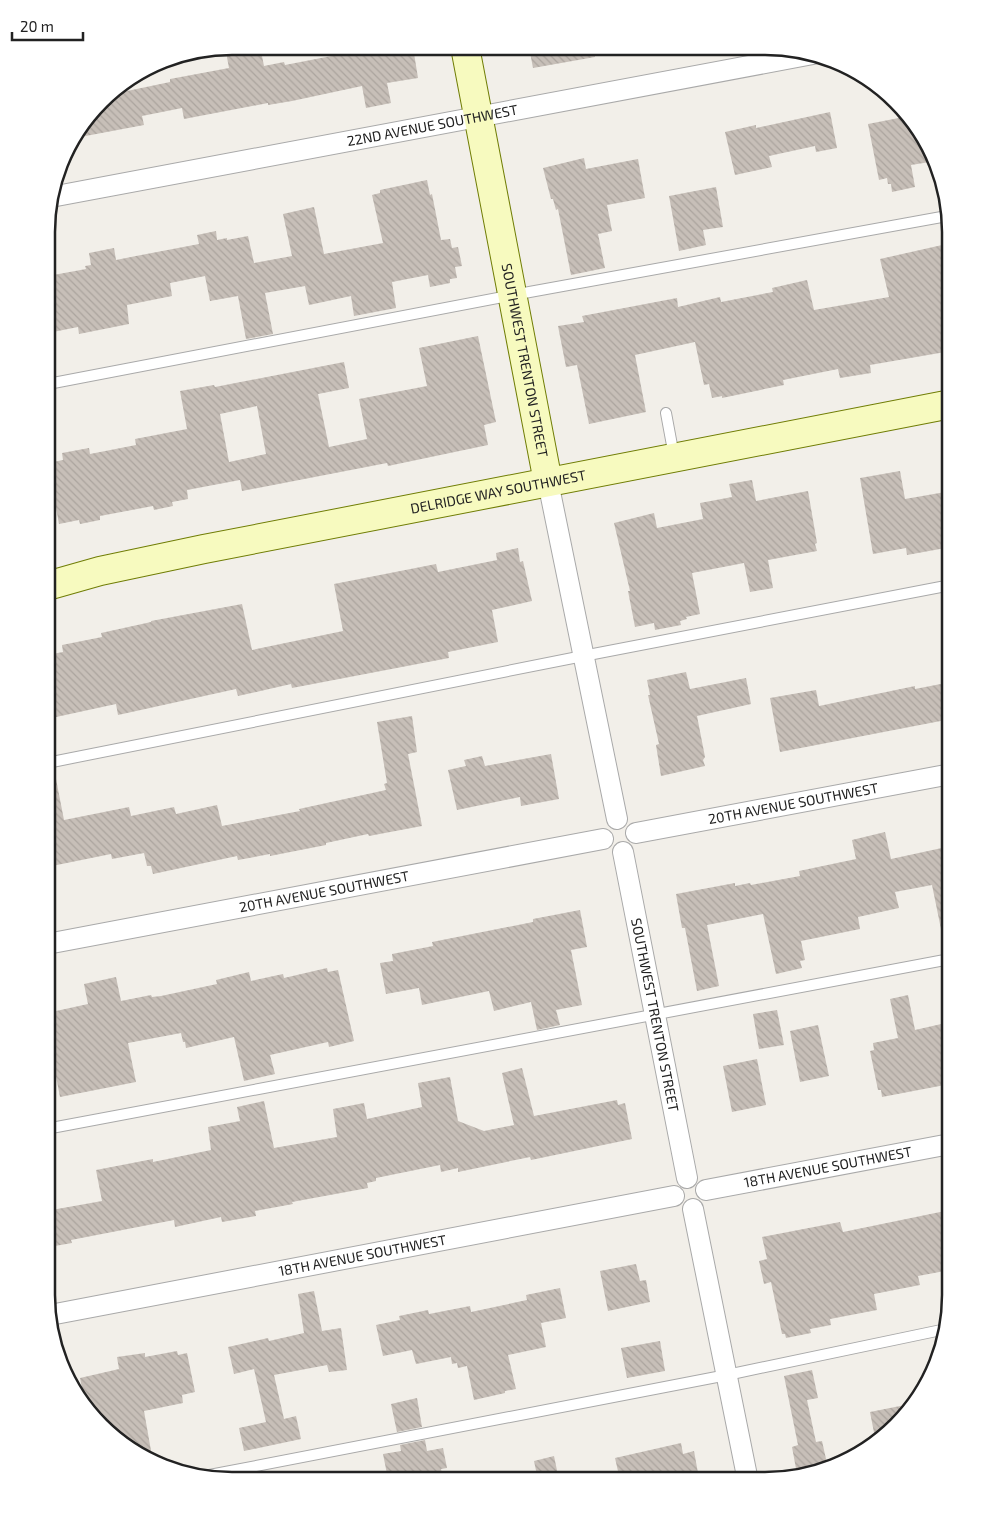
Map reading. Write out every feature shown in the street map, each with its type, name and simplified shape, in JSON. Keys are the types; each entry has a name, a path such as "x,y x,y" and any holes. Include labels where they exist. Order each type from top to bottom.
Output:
{"main road":[{"name":"SOUTHWEST TRENTON STREET","path":"466,55 548,482"},
{"name":"DELRIDGE WAY SOUTHWEST","path":"55,584 100,571 195,551 942,406"}],"street":[{"name":"22ND AVENUE SOUTHWEST","path":"59,195 794,58"},
{"name":"SOUTHWEST TRENTON STREET","path":"548,482 617,819"},
{"name":"20TH AVENUE SOUTHWEST","path":"636,833 942,776"},
{"path":"617,819 628,821 636,833 634,844 623,852 611,850 606,845 604,839 604,829 607,824 617,819"},
{"name":"20TH AVENUE SOUTHWEST","path":"55,942 604,839"},
{"name":"SOUTHWEST TRENTON STREET","path":"623,852 687,1178"},
{"name":"18TH AVENUE SOUTHWEST","path":"706,1190 942,1146"},
{"path":"687,1178 696,1178 706,1190 701,1206 685,1209 676,1203 674,1188 687,1178"},
{"name":"18TH AVENUE SOUTHWEST","path":"56,1313 674,1196"},
{"path":"693,1209 746,1472"}],"lane":[{"path":"55,383 941,217"},
{"path":"666,413 675,457"},
{"path":"55,761 942,587"},
{"path":"55,1127 942,960"},
{"path":"220,1472 727,1375 939,1331"}],"building":[{"path":"227,55 262,55 264,66 284,62 285,65 337,55 414,55 418,78 387,83 391,103 366,108 362,86 292,101 268,105 268,103 184,119 182,108 142,116 144,125 84,136 99,115 125,91 170,82 170,79 229,68"},
{"path":"531,55 595,55 595,57 533,68"},
{"path":"830,112 837,148 816,152 815,146 769,156 772,167 735,175 725,132 756,125 756,128"},
{"path":"900,118 905,124 924,154 927,162 911,165 915,187 892,192 891,184 888,184 887,178 879,180 868,124"},
{"path":"584,158 586,169 638,159 645,198 607,205 612,231 598,234 605,268 571,275 558,209 556,210 553,199 551,199 543,168"},
{"path":"427,180 430,195 432,194 441,240 450,239 452,248 458,247 462,266 455,267 457,278 450,279 450,283 430,287 428,275 392,282 396,308 354,316 351,296 309,305 305,286 265,293 273,334 246,339 238,296 210,301 205,276 170,283 172,296 127,305 129,324 79,334 78,327 55,332 55,275 86,269 85,266 91,265 89,253 114,248 116,260 199,244 197,235 216,231 217,240 248,236 254,263 292,256 283,214 314,207 324,254 383,243 372,195 380,193 380,190"},
{"path":"716,187 723,227 703,230 706,245 679,251 669,196"},
{"path":"942,245 942,353 870,365 871,373 840,378 838,369 783,380 784,385 722,398 722,396 712,398 709,384 704,385 695,342 635,355 646,412 589,424 577,365 566,367 558,326 584,322 582,316 677,298 678,307 720,297 721,302 773,292 772,288 807,280 814,310 889,297 880,259"},
{"path":"478,336 496,422 484,425 488,445 388,466 387,463 242,491 240,480 187,490 188,499 172,502 173,506 154,510 153,506 100,516 100,520 80,524 79,520 59,524 55,502 55,462 63,460 62,453 89,448 90,454 136,445 135,439 187,429 180,391 214,385 215,387 344,362 349,388 318,394 329,447 367,439 359,399 427,386 419,348","holes":["257,406 266,454 229,462 220,414"]},
{"path":"900,471 905,499 942,493 942,549 907,555 906,548 873,554 860,478"},
{"path":"752,480 756,501 808,491 817,551 768,560 773,588 750,592 744,563 692,573 700,614 686,617 687,619 680,621 681,625 655,630 654,623 635,627 628,591 630,591 614,523 654,513 657,528 703,519 700,503 732,497 729,484"},
{"path":"518,548 520,562 523,561 532,601 492,610 498,642 448,652 449,658 292,688 291,684 238,696 236,689 118,715 116,704 55,717 55,654 63,652 62,645 102,637 101,633 151,621 242,604 252,650 343,631 334,584 436,564 438,572 497,560 496,553"},
{"path":"686,672 690,689 746,678 751,704 697,716 705,766 661,776 656,745 659,744 648,695 650,695 647,680"},
{"path":"942,684 942,721 780,752 770,698 816,690 819,706 915,686 915,689"},
{"path":"412,716 417,752 408,754 422,826 369,836 368,834 326,843 326,845 270,856 270,854 238,860 237,856 153,874 151,866 147,866 144,853 112,859 111,854 55,865 55,779 64,820 129,807 131,816 174,807 176,814 217,805 222,826 300,811 299,809 386,790 384,784 387,783 377,722"},
{"path":"551,754 559,799 521,806 520,797 457,810 448,770 466,766 464,760 482,756 485,766"},
{"path":"885,832 891,859 942,848 942,934 932,885 895,892 899,908 858,917 860,929 801,941 805,960 800,961 802,968 776,974 763,914 707,925 719,986 697,991 685,928 682,928 676,894 735,883 735,886 750,883 751,885 800,876 799,871 856,859 852,840"},
{"path":"580,910 587,947 571,950 582,1005 556,1010 560,1025 537,1030 531,1002 494,1011 489,991 422,1005 419,988 386,994 380,963 393,961 392,954 433,946 432,942 533,922 533,919"},
{"path":"327,968 328,972 338,970 354,1041 329,1047 328,1042 270,1055 275,1074 244,1081 234,1037 186,1048 181,1033 128,1043 136,1082 60,1097 55,1071 55,1011 88,1004 84,984 116,977 121,1001 151,995 152,997 161,996 217,984 216,980 249,972 251,981 283,974 284,978"},
{"path":"908,995 915,1030 942,1024 942,1086 882,1097 881,1090 878,1090 870,1051 874,1050 873,1043 898,1038 890,999"},
{"path":"777,1010 784,1045 759,1049 753,1014"},
{"path":"818,1025 829,1076 800,1082 790,1031"},
{"path":"757,1059 766,1105 732,1112 723,1066"},
{"path":"522,1068 534,1116 617,1100 618,1105 625,1103 632,1139 531,1160 530,1157 458,1172 458,1168 441,1172 440,1165 376,1178 376,1181 367,1183 368,1188 255,1211 256,1216 222,1222 221,1217 175,1227 174,1220 71,1240 72,1243 55,1246 55,1209 102,1201 96,1170 153,1159 153,1162 211,1150 208,1127 240,1121 237,1107 264,1101 274,1148 337,1137 333,1109 364,1103 367,1119 422,1107 418,1083 450,1077 458,1121 484,1131 514,1125 502,1073"},
{"path":"942,1212 942,1272 918,1276 920,1285 874,1294 877,1310 830,1319 831,1325 810,1329 811,1333 786,1338 785,1334 782,1334 771,1282 764,1284 759,1261 767,1259 762,1237 840,1222 843,1232"},
{"path":"636,1264 640,1281 646,1280 650,1302 608,1311 600,1271"},
{"path":"560,1288 566,1318 541,1323 546,1347 508,1355 516,1389 474,1400 467,1366 458,1368 457,1363 452,1364 451,1357 416,1364 412,1350 383,1356 376,1325 400,1320 399,1316 428,1310 429,1314 470,1306 471,1312 527,1300 526,1295"},
{"path":"314,1291 322,1331 341,1328 347,1370 329,1372 327,1365 274,1375 284,1419 296,1416 301,1439 244,1451 239,1428 266,1422 254,1369 234,1374 228,1347 268,1338 269,1341 304,1333 298,1294"},
{"path":"660,1341 665,1371 627,1378 621,1348"},
{"path":"177,1351 178,1355 187,1353 195,1392 182,1395 183,1403 144,1411 151,1452 124,1435 99,1412 82,1388 80,1378 119,1369 117,1357 145,1353 145,1357"},
{"path":"812,1370 818,1398 807,1400 816,1442 822,1441 826,1461 822,1463 796,1469 792,1447 798,1445 784,1376"},
{"path":"417,1398 422,1427 397,1432 391,1404"},
{"path":"903,1405 874,1434 870,1412"},
{"path":"425,1440 427,1451 443,1448 447,1468 441,1469 442,1472 387,1472 383,1454 401,1451 400,1445"},
{"path":"681,1443 683,1454 694,1451 698,1472 618,1472 615,1458"},
{"path":"554,1456 557,1472 536,1472 534,1461"}]}
